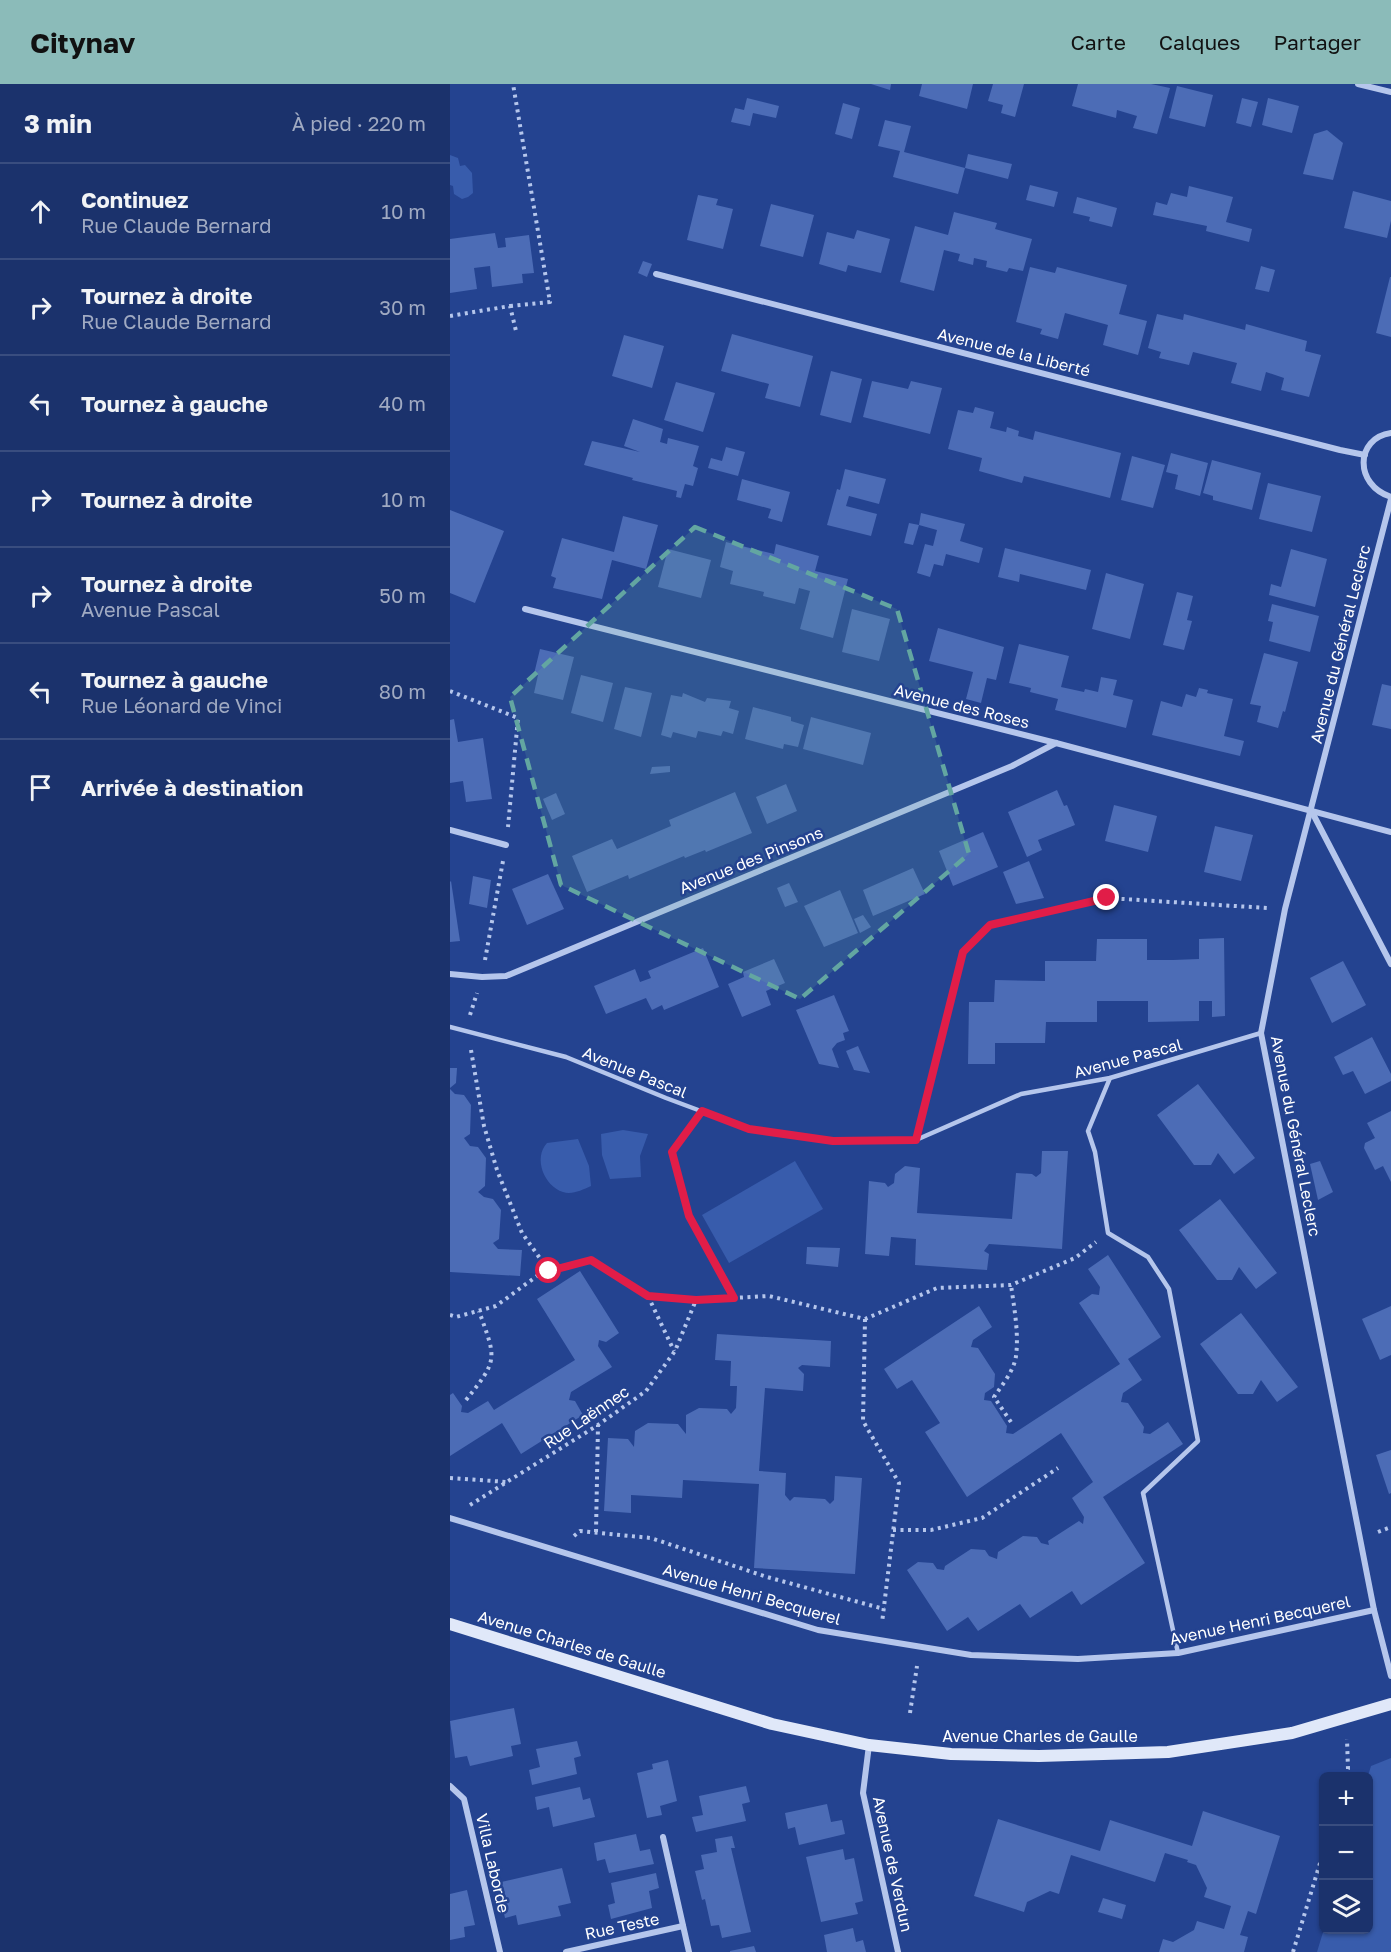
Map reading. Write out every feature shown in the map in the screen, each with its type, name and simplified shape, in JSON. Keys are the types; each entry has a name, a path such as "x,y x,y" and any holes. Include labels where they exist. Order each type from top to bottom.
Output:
{"street":[{"path":"1358,84 1391,92"},
{"name":"Avenue de la Liberté","path":"656,274 1365,455"},
{"path":"1391,433 1377,438 1369,446 1363,466 1372,487 1391,498"},
{"name":"Avenue du Général Leclerc","path":"1391,498 1286,909 1261,1033 1374,1610 1391,1676"},
{"name":"Avenue des Roses","path":"525,609 1056,743 1391,832"},
{"name":"Avenue des Pinsons","path":"450,974 482,977 506,976 1001,771 1056,743"},
{"path":"1312,812 1391,964"},
{"path":"450,830 506,845"},
{"name":"Avenue Henri Becquerel","path":"450,1518 818,1630 971,1655 1078,1659 1178,1653 1374,1610"},
{"name":"Avenue Charles de Gaulle","path":"450,1624 772,1724 869,1745 962,1754 1039,1756 1168,1752 1292,1733 1391,1704"},
{"name":"Avenue de Verdun","path":"869,1745 863,1793 898,1952"},
{"name":"Villa Laborde","path":"450,1786 464,1798 500,1952"},
{"name":"Rue Teste","path":"663,1837 689,1952"},
{"name":"Rue Teste","path":"566,1952 683,1926"}],"lane":[{"name":"Avenue Pascal","path":"450,1027 566,1057 749,1129 833,1141 916,1140 1021,1094 1110,1078 1261,1033"},
{"path":"1110,1078 1089,1131 1095,1152 1108,1233 1148,1257 1169,1289 1198,1441 1143,1493 1178,1653"}],"path":[{"path":"450,316 550,302 513,84"},
{"path":"510,306 516,331"},
{"path":"450,691 518,718 506,845 482,977 465,1031 473,1056 475,1082 484,1126 497,1170 522,1233 549,1271"},
{"path":"916,1140 963,952 990,925 1107,898 1286,909"},
{"path":"702,1111 672,1152 689,1216 734,1298"},
{"path":"450,1315 456,1317 496,1306 541,1273 591,1260 648,1296 696,1300 769,1296 865,1319 937,1288 1011,1285 1075,1258 1108,1233"},
{"path":"1011,1285 1015,1313 1016,1357 1008,1378 994,1397 1011,1422"},
{"path":"648,1296 675,1352"},
{"name":"Rue Laënnec","path":"450,1518 598,1425 646,1391 675,1352 696,1300"},
{"path":"466,1400 490,1366 493,1350 479,1311"},
{"path":"865,1319 863,1421 899,1483 880,1641"},
{"path":"596,1532 598,1425"},
{"path":"893,1530 931,1530 982,1518 1058,1468"},
{"path":"450,1478 507,1482"},
{"path":"556,1551 579,1531 651,1538 767,1577 884,1609"},
{"path":"910,1713 917,1666"},
{"path":"1346,1719 1347,1772"},
{"path":"1293,1952 1319,1864"}],"highlighted area":[{"path":"695,527 897,609 969,854 800,999 561,885 510,697"}],"shaded area":[{"path":"450,155 458,158 460,166 465,165 472,173 473,193 468,197 462,199 454,194 453,186 450,185"},
{"path":"623,1130 648,1134 640,1156 641,1177 610,1179 602,1155 601,1134"},
{"path":"578,1139 589,1166 591,1186 566,1193 556,1189 546,1178 541,1156 547,1143"},
{"path":"795,1161 823,1209 729,1263 702,1215"},
{"path":"1391,1758 1391,1952 1317,1952 1322,1934 1373,1934 1373,1772 1369,1772 1371,1766"}],"building":[{"path":"871,84 891,84 890,90"},
{"path":"922,84 973,84 967,109 919,96"},
{"path":"993,84 1024,84 1015,117 1001,113 1003,105 988,101"},
{"path":"1078,84 1151,84 1170,88 1157,134 1133,128 1137,116 1117,110 1116,118 1072,106"},
{"path":"1177,86 1213,95 1205,127 1169,118"},
{"path":"747,98 779,106 776,118 753,113 750,126 731,122 735,108 744,110"},
{"path":"1242,98 1258,102 1251,127 1236,123"},
{"path":"1268,98 1299,106 1292,133 1262,125"},
{"path":"843,103 860,108 852,139 835,134"},
{"path":"885,120 911,126 904,152 965,168 958,194 893,177 900,151 878,146"},
{"path":"1327,130 1343,143 1333,180 1303,174 1314,134"},
{"path":"968,154 1012,164 1008,179 965,168"},
{"path":"1030,185 1058,192 1054,207 1026,200"},
{"path":"1189,186 1233,197 1226,222 1252,229 1249,242 1206,231 1207,226 1153,215 1156,202 1167,205 1171,193 1187,197"},
{"path":"1353,191 1391,201 1391,221 1387,238 1344,228"},
{"path":"698,195 718,199 716,205 733,209 723,249 687,240"},
{"path":"1077,197 1117,208 1112,227 1089,221 1090,217 1073,213"},
{"path":"771,204 814,215 803,257 760,246"},
{"path":"954,212 997,223 995,229 1032,239 1023,271 1009,268 1007,272 986,267 987,261 974,258 973,265 958,261 960,254 944,250 934,291 900,282 915,226 948,235"},
{"path":"857,230 890,239 881,273 848,265 846,272 819,264 827,232 854,239"},
{"path":"495,233 498,248 506,247 505,238 529,235 534,273 522,274 523,283 492,287 490,266 474,268 477,289 450,293 450,239"},
{"path":"643,261 652,264 647,277 638,273"},
{"path":"1261,266 1275,270 1269,292 1255,289"},
{"path":"1030,267 1055,273 1057,267 1127,285 1119,314 1147,321 1138,355 1103,345 1108,325 1065,313 1058,339 1040,334 1042,329 1016,322"},
{"path":"1391,277 1391,337 1376,333"},
{"path":"1157,314 1183,320 1184,314 1245,330 1246,324 1307,341 1305,351 1321,355 1309,397 1281,390 1284,378 1266,372 1261,391 1231,383 1237,363 1193,352 1189,365 1159,358 1161,352 1148,348"},
{"path":"732,334 813,356 800,407 765,398 769,384 721,371"},
{"path":"624,335 664,346 652,388 612,376"},
{"path":"831,371 862,379 851,423 820,415"},
{"path":"872,381 908,389 911,381 942,388 930,434 863,417"},
{"path":"676,382 715,393 703,432 664,420"},
{"path":"975,407 994,412 990,428 1006,432 1007,427 1019,431 1018,436 1033,440 1035,431 1121,453 1110,498 1024,476 1022,483 979,471 982,458 948,449 958,410 973,413"},
{"path":"633,419 663,429 660,442 667,444 668,438 699,446 693,466 698,468 693,486 685,484 681,498 676,497 677,491 584,465 592,441 640,452 624,446"},
{"path":"726,447 745,452 738,476 708,468 711,458 722,461"},
{"path":"1171,453 1208,463 1200,496 1175,489 1178,475 1166,472"},
{"path":"1132,456 1165,465 1153,508 1121,500"},
{"path":"1212,460 1261,473 1252,510 1213,500 1213,496 1203,493"},
{"path":"845,469 886,479 879,504 849,496 846,506 877,514 871,536 827,525"},
{"path":"742,479 790,492 782,522 768,518 771,509 737,500"},
{"path":"1268,483 1321,496 1312,532 1259,519"},
{"path":"450,510 504,531 475,603 450,593"},
{"path":"921,513 965,524 960,541 983,548 979,563 946,554 943,566 934,564 930,577 917,573 925,544 933,546 937,530 919,525"},
{"path":"623,516 658,525 646,569 612,560 602,599 553,588 556,578 551,576 562,538 614,552"},
{"path":"909,523 919,525 913,545 904,543"},
{"path":"726,542 774,554 776,544 819,556 815,571 848,579 833,638 800,629 810,591 799,588 795,604 763,596 764,592 730,584 733,571 720,567"},
{"path":"1005,548 1091,570 1086,590 1020,574 1019,582 998,577"},
{"path":"668,549 711,560 701,598 658,587"},
{"path":"1291,549 1327,559 1315,607 1269,595 1271,584 1281,587"},
{"path":"1106,573 1144,584 1130,639 1092,629"},
{"path":"1177,592 1193,596 1187,620 1192,621 1184,650 1163,645"},
{"path":"1272,604 1319,616 1310,652 1269,641 1273,622 1268,621"},
{"path":"852,609 890,619 879,661 842,652"},
{"path":"938,628 1004,647 996,680 987,678 981,703 966,699 973,672 929,661"},
{"path":"1019,644 1069,656 1061,687 1084,692 1085,689 1098,692 1101,677 1117,680 1113,695 1133,700 1126,728 1055,710 1058,699 1030,692 1031,688 1009,683"},
{"path":"540,649 574,657 563,700 534,693 538,675 534,674"},
{"path":"1264,653 1298,662 1285,712 1283,711 1278,728 1257,722 1261,706 1250,704"},
{"path":"581,675 613,683 603,722 571,713"},
{"path":"1382,684 1391,686 1391,729 1372,725"},
{"path":"625,687 652,693 641,737 614,729"},
{"path":"1199,688 1208,690 1207,693 1233,699 1224,736 1244,741 1240,756 1152,735 1161,701 1182,707 1186,694 1196,697"},
{"path":"683,693 705,702 707,698 731,701 729,708 739,711 733,734 723,731 721,736 698,731 696,738 673,732 671,738 661,735 671,695 682,697"},
{"path":"753,707 791,717 791,721 804,725 798,747 784,744 783,749 745,739"},
{"path":"811,717 871,733 863,765 803,749"},
{"path":"454,719 458,742 483,738 492,799 466,802 463,781 450,783 450,720"},
{"path":"670,766 670,772 650,774 652,767"},
{"path":"786,784 797,811 767,824 756,797"},
{"path":"1057,790 1064,806 1067,805 1075,825 1038,840 1042,850 1027,857 1008,812"},
{"path":"735,792 752,833 706,852 705,850 685,858 684,856 629,879 628,875 587,892 572,856 612,839 617,849 671,826 669,820"},
{"path":"556,793 565,814 552,820 543,799"},
{"path":"1114,805 1157,816 1148,852 1105,841"},
{"path":"1215,826 1253,835 1241,881 1204,872"},
{"path":"983,832 998,867 953,886 939,851"},
{"path":"1029,861 1044,898 1016,904 1003,872"},
{"path":"913,868 925,894 873,916 863,890"},
{"path":"548,874 564,909 527,925 512,889"},
{"path":"473,876 491,880 487,908 469,904"},
{"path":"450,882 460,941 450,942"},
{"path":"789,883 798,902 785,907 777,888"},
{"path":"840,890 858,933 824,947 804,906"},
{"path":"863,915 871,927 860,933 854,919"},
{"path":"1224,938 1225,1016 1212,1017 1212,1001 1199,1001 1199,1021 1148,1022 1148,1001 1097,1001 1097,1022 1046,1022 1045,1043 995,1043 995,1064 968,1064 969,1002 994,1002 995,980 1045,981 1045,961 1096,961 1097,939 1147,939 1147,960 1173,960 1199,959 1199,939"},
{"path":"703,948 719,987 664,1010 662,1005 652,1010 646,998 606,1014 594,986 635,969 640,982 651,978 648,971"},
{"path":"774,959 785,983 766,991 771,1005 742,1017 728,984 744,977 743,972"},
{"path":"1343,961 1366,1005 1332,1023 1310,978"},
{"path":"834,995 849,1031 843,1033 845,1040 837,1043 832,1049 839,1068 819,1064 796,1010"},
{"path":"1372,1037 1391,1074 1391,1081 1365,1094 1353,1071 1343,1075 1334,1057"},
{"path":"858,1046 870,1073 854,1070 846,1051"},
{"path":"450,1068 457,1068 456,1083 450,1088"},
{"path":"1198,1084 1255,1158 1234,1174 1218,1153 1211,1165 1194,1165 1157,1115"},
{"path":"450,1089 455,1094 464,1095 471,1105 470,1134 464,1138 470,1146 478,1147 486,1158 485,1186 478,1192 484,1197 493,1199 501,1210 499,1239 493,1243 498,1249 522,1250 520,1276 450,1272"},
{"path":"1391,1111 1391,1182 1383,1166 1375,1170 1364,1148 1365,1143 1375,1138 1367,1123"},
{"path":"1042,1151 1068,1151 1062,1249 989,1244 984,1251 989,1254 987,1270 915,1265 916,1239 891,1237 889,1256 865,1254 869,1181 885,1183 888,1187 894,1183 895,1174 905,1166 920,1168 917,1213 1012,1219 1016,1173 1032,1174 1036,1177 1041,1173"},
{"path":"1320,1161 1333,1192 1318,1200 1310,1164"},
{"path":"1220,1199 1277,1273 1256,1289 1239,1267 1232,1280 1217,1280 1179,1230"},
{"path":"807,1247 840,1248 838,1267 806,1264"},
{"path":"1108,1255 1161,1337 1128,1359 1142,1380 1123,1393 1121,1402 1128,1403 1144,1427 1143,1433 1150,1434 1168,1422 1183,1444 1103,1497 1145,1563 1081,1605 1072,1591 1030,1618 1020,1604 978,1631 968,1617 947,1631 907,1570 918,1562 933,1563 937,1569 944,1570 945,1566 971,1549 985,1550 989,1556 997,1559 998,1552 1023,1536 1037,1537 1041,1543 1049,1545 1048,1541 1079,1521 1083,1524 1084,1517 1072,1498 1093,1482 1061,1433 967,1497 925,1432 940,1423 912,1380 897,1389 884,1369 979,1306 992,1327 973,1340 971,1347 978,1348 995,1374 994,1387 985,1393 984,1400 991,1401 1007,1426 1006,1433 1013,1434 1120,1364 1079,1303 1092,1294 1099,1295 1100,1287 1088,1269"},
{"path":"580,1271 619,1333 606,1342 599,1340 598,1346 612,1367 571,1392 569,1400 575,1401 583,1415 521,1454 502,1423 450,1456 450,1395 453,1393 462,1406 461,1412 468,1413 488,1401 494,1410 575,1360 537,1299"},
{"path":"1391,1306 1391,1355 1380,1360 1362,1319"},
{"path":"1241,1313 1298,1387 1277,1402 1261,1380 1253,1394 1238,1394 1200,1344"},
{"path":"717,1334 831,1341 830,1367 802,1365 798,1368 804,1374 803,1391 765,1388 759,1471 786,1473 785,1495 790,1501 794,1497 825,1499 830,1504 834,1500 835,1476 862,1478 855,1574 754,1568 759,1484 683,1480 682,1498 631,1495 631,1513 604,1511 608,1438 628,1439 634,1447 635,1431 648,1423 678,1424 686,1434 686,1415 699,1408 727,1409 731,1414 736,1408 737,1386 730,1386 731,1361 715,1360"},
{"path":"1391,1450 1391,1493 1389,1494 1376,1455"},
{"path":"514,1708 521,1744 511,1746 513,1756 470,1766 467,1756 455,1758 450,1721"},
{"path":"577,1741 581,1756 574,1758 577,1774 532,1785 529,1770 540,1767 536,1749"},
{"path":"668,1760 677,1801 660,1806 662,1815 647,1818 637,1773 653,1769 652,1764"},
{"path":"746,1786 750,1802 742,1804 746,1821 696,1832 692,1817 703,1815 699,1796"},
{"path":"580,1787 583,1800 590,1798 595,1817 553,1827 549,1807 537,1810 535,1797"},
{"path":"827,1804 831,1822 842,1820 845,1834 799,1845 795,1827 788,1829 785,1813"},
{"path":"1203,1811 1280,1836 1256,1914 1248,1911 1240,1935 1248,1937 1244,1952 1159,1952 1163,1939 1173,1942 1194,1930 1197,1921 1224,1929 1231,1906 1204,1897 1207,1888 1196,1865 1165,1853 1155,1882 1071,1855 1059,1894 1050,1891 1027,1902 1024,1912 974,1896 998,1819 1100,1851 1110,1820 1192,1846"},
{"path":"636,1834 640,1851 650,1849 654,1864 609,1873 605,1859 597,1861 594,1843"},
{"path":"732,1836 735,1848 731,1848 751,1932 722,1938 719,1925 711,1926 695,1871 704,1869 701,1855 717,1852 715,1839"},
{"path":"843,1849 845,1860 854,1858 863,1901 855,1903 858,1914 821,1922 806,1857"},
{"path":"562,1868 571,1903 558,1906 561,1916 518,1925 516,1915 505,1918 497,1883"},
{"path":"656,1873 659,1888 649,1891 652,1908 611,1919 608,1905 615,1903 611,1883"},
{"path":"467,1890 475,1925 464,1927 465,1937 450,1940 450,1894"},
{"path":"1103,1898 1126,1905 1122,1919 1098,1912"},
{"path":"853,1928 856,1942 863,1940 866,1952 827,1952 824,1935"},
{"path":"754,1946 756,1952 730,1952 730,1951"}],"route":[{"path":"549,1271 591,1260 648,1296 696,1300 734,1298 689,1216 672,1152 702,1111 749,1129 833,1141 916,1140 963,952 990,925 1107,898"}]}
